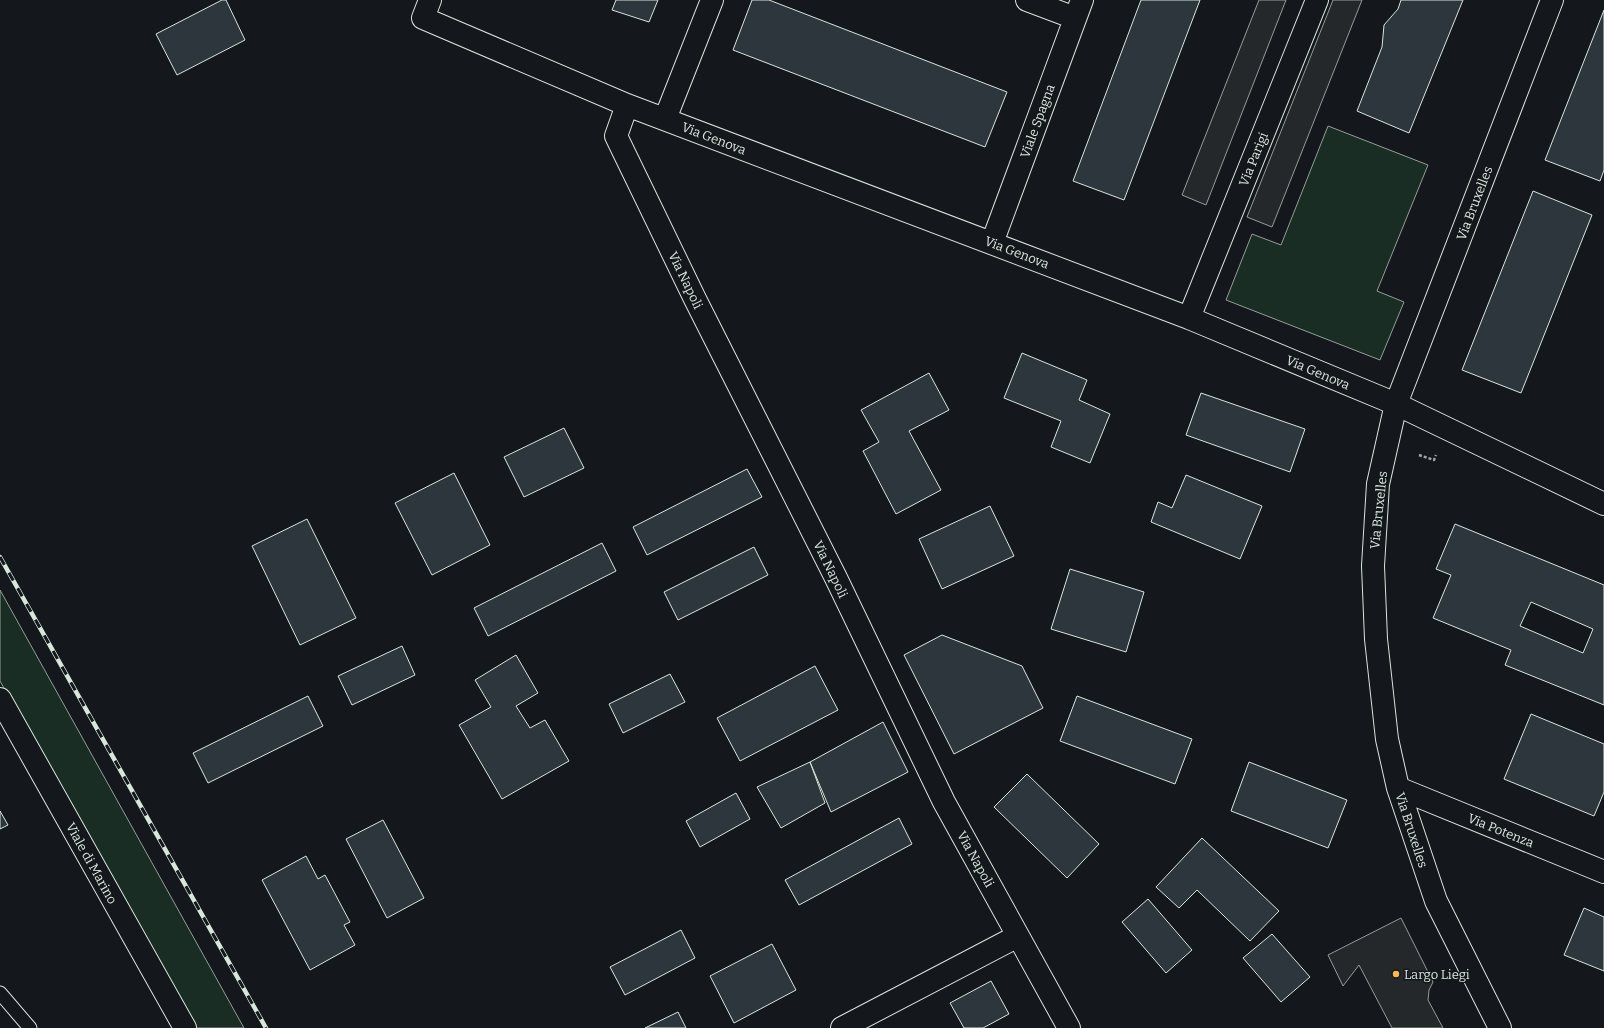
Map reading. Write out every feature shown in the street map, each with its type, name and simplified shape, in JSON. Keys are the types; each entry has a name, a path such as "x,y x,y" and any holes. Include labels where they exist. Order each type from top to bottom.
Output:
{"street":[{"path":"665,119 712,0"},
{"path":"1027,0 1078,9"},
{"name":"Via Parigi","path":"1189,318 1317,0"},
{"name":"Via Bruxelles","path":"1500,1028 1436,901 1398,788 1386,731 1376,639 1373,566 1378,484 1396,404 1552,0"},
{"name":"Via Genova","path":"427,9 627,105 1189,318 1396,404 1604,504"},
{"name":"Viale Spagna","path":"992,243 1078,9"},
{"name":"Via Napoli","path":"627,105 616,136 695,299 836,578 944,802 1069,1028"},
{"name":"Viale di Marino","path":"0,699 185,1028"},
{"name":"Via Potenza","path":"1398,788 1604,872"},
{"path":"842,1028 1018,936"}],"lane":[{"path":"0,994 30,1028"}],"path":[{"path":"1419,454 1434,460 1436,456"}],"green space":[{"path":"1328,126 1428,165 1377,291 1404,302 1380,360 1226,300 1252,234 1281,245"},
{"path":"0,590 244,1028 195,1028 0,681"}],"shaded area":[{"path":"1259,0 1286,0 1206,205 1182,195"},
{"path":"1333,0 1362,0 1272,227 1247,217"},
{"name":"Largo Liegi","path":"1401,918 1433,982 1429,990 1428,1000 1443,1028 1392,1028 1359,965 1343,986 1328,955"}],"building":[{"path":"222,0 226,0 245,40 177,75 156,34"},
{"path":"616,0 658,0 649,22 612,10"},
{"path":"752,0 769,0 1007,92 985,147 733,50"},
{"path":"1141,0 1200,0 1124,200 1073,181"},
{"path":"1401,0 1463,0 1409,133 1357,111 1382,47 1384,25 1398,9"},
{"path":"1604,10 1604,170 1600,181 1545,160"},
{"path":"1533,191 1592,215 1521,393 1462,370"},
{"path":"1022,353 1087,380 1079,400 1110,414 1090,463 1051,447 1061,421 1004,398"},
{"path":"929,373 949,410 909,431 941,490 896,514 863,451 879,442 861,410"},
{"path":"1201,393 1305,429 1290,472 1186,435"},
{"path":"564,428 584,468 524,497 504,457"},
{"path":"747,469 762,497 647,555 633,527"},
{"path":"454,473 490,545 432,575 395,503"},
{"path":"1186,475 1262,506 1240,559 1151,522 1158,502 1172,508"},
{"path":"990,506 1014,556 942,589 919,539"},
{"path":"307,519 356,618 300,645 252,546"},
{"path":"1455,524 1604,585 1604,705 1505,665 1511,650 1433,618 1451,575 1436,569","holes":["1531,602 1593,629 1583,653 1520,626"]},
{"path":"602,543 616,571 488,636 474,608"},
{"path":"754,547 768,575 678,620 664,592"},
{"path":"1070,569 1144,592 1126,652 1051,629"},
{"path":"942,635 1022,666 1043,708 954,754 904,655"},
{"path":"402,646 415,675 352,705 338,676"},
{"path":"516,655 538,693 516,706 530,728 545,720 569,761 502,799 459,725 491,707 475,680"},
{"path":"815,666 838,710 740,761 717,718"},
{"path":"670,674 685,702 623,733 609,704"},
{"path":"308,696 323,726 208,783 193,753"},
{"path":"1077,696 1192,739 1175,784 1060,741"},
{"path":"1531,714 1604,744 1604,792 1594,816 1504,779"},
{"path":"883,722 908,772 831,812 810,762"},
{"path":"810,762 825,803 781,828 757,787"},
{"path":"1249,762 1347,800 1328,848 1231,811"},
{"path":"1027,774 1099,844 1067,878 994,807"},
{"path":"736,793 750,819 700,847 686,821"},
{"path":"0,811 8,825 0,829"},
{"path":"899,818 912,844 799,905 785,880"},
{"path":"383,820 424,898 387,918 346,839"},
{"path":"1202,838 1279,911 1250,941 1197,890 1179,908 1156,887"},
{"path":"306,856 318,879 325,875 350,922 344,925 355,945 310,970 262,880"},
{"path":"1148,899 1192,950 1166,973 1122,922"},
{"path":"1584,908 1604,917 1604,971 1564,955"},
{"path":"681,930 695,958 625,995 610,967"},
{"path":"1272,934 1310,977 1281,1002 1243,958"},
{"path":"772,944 796,990 734,1023 710,976"},
{"path":"991,981 1009,1014 983,1028 964,1028 950,1003"},
{"path":"678,1012 686,1028 645,1028"}],"railway":[{"path":"0,557 266,1028"}],"place":[{"name":"Largo Liegi","path":"1396,974"}]}
